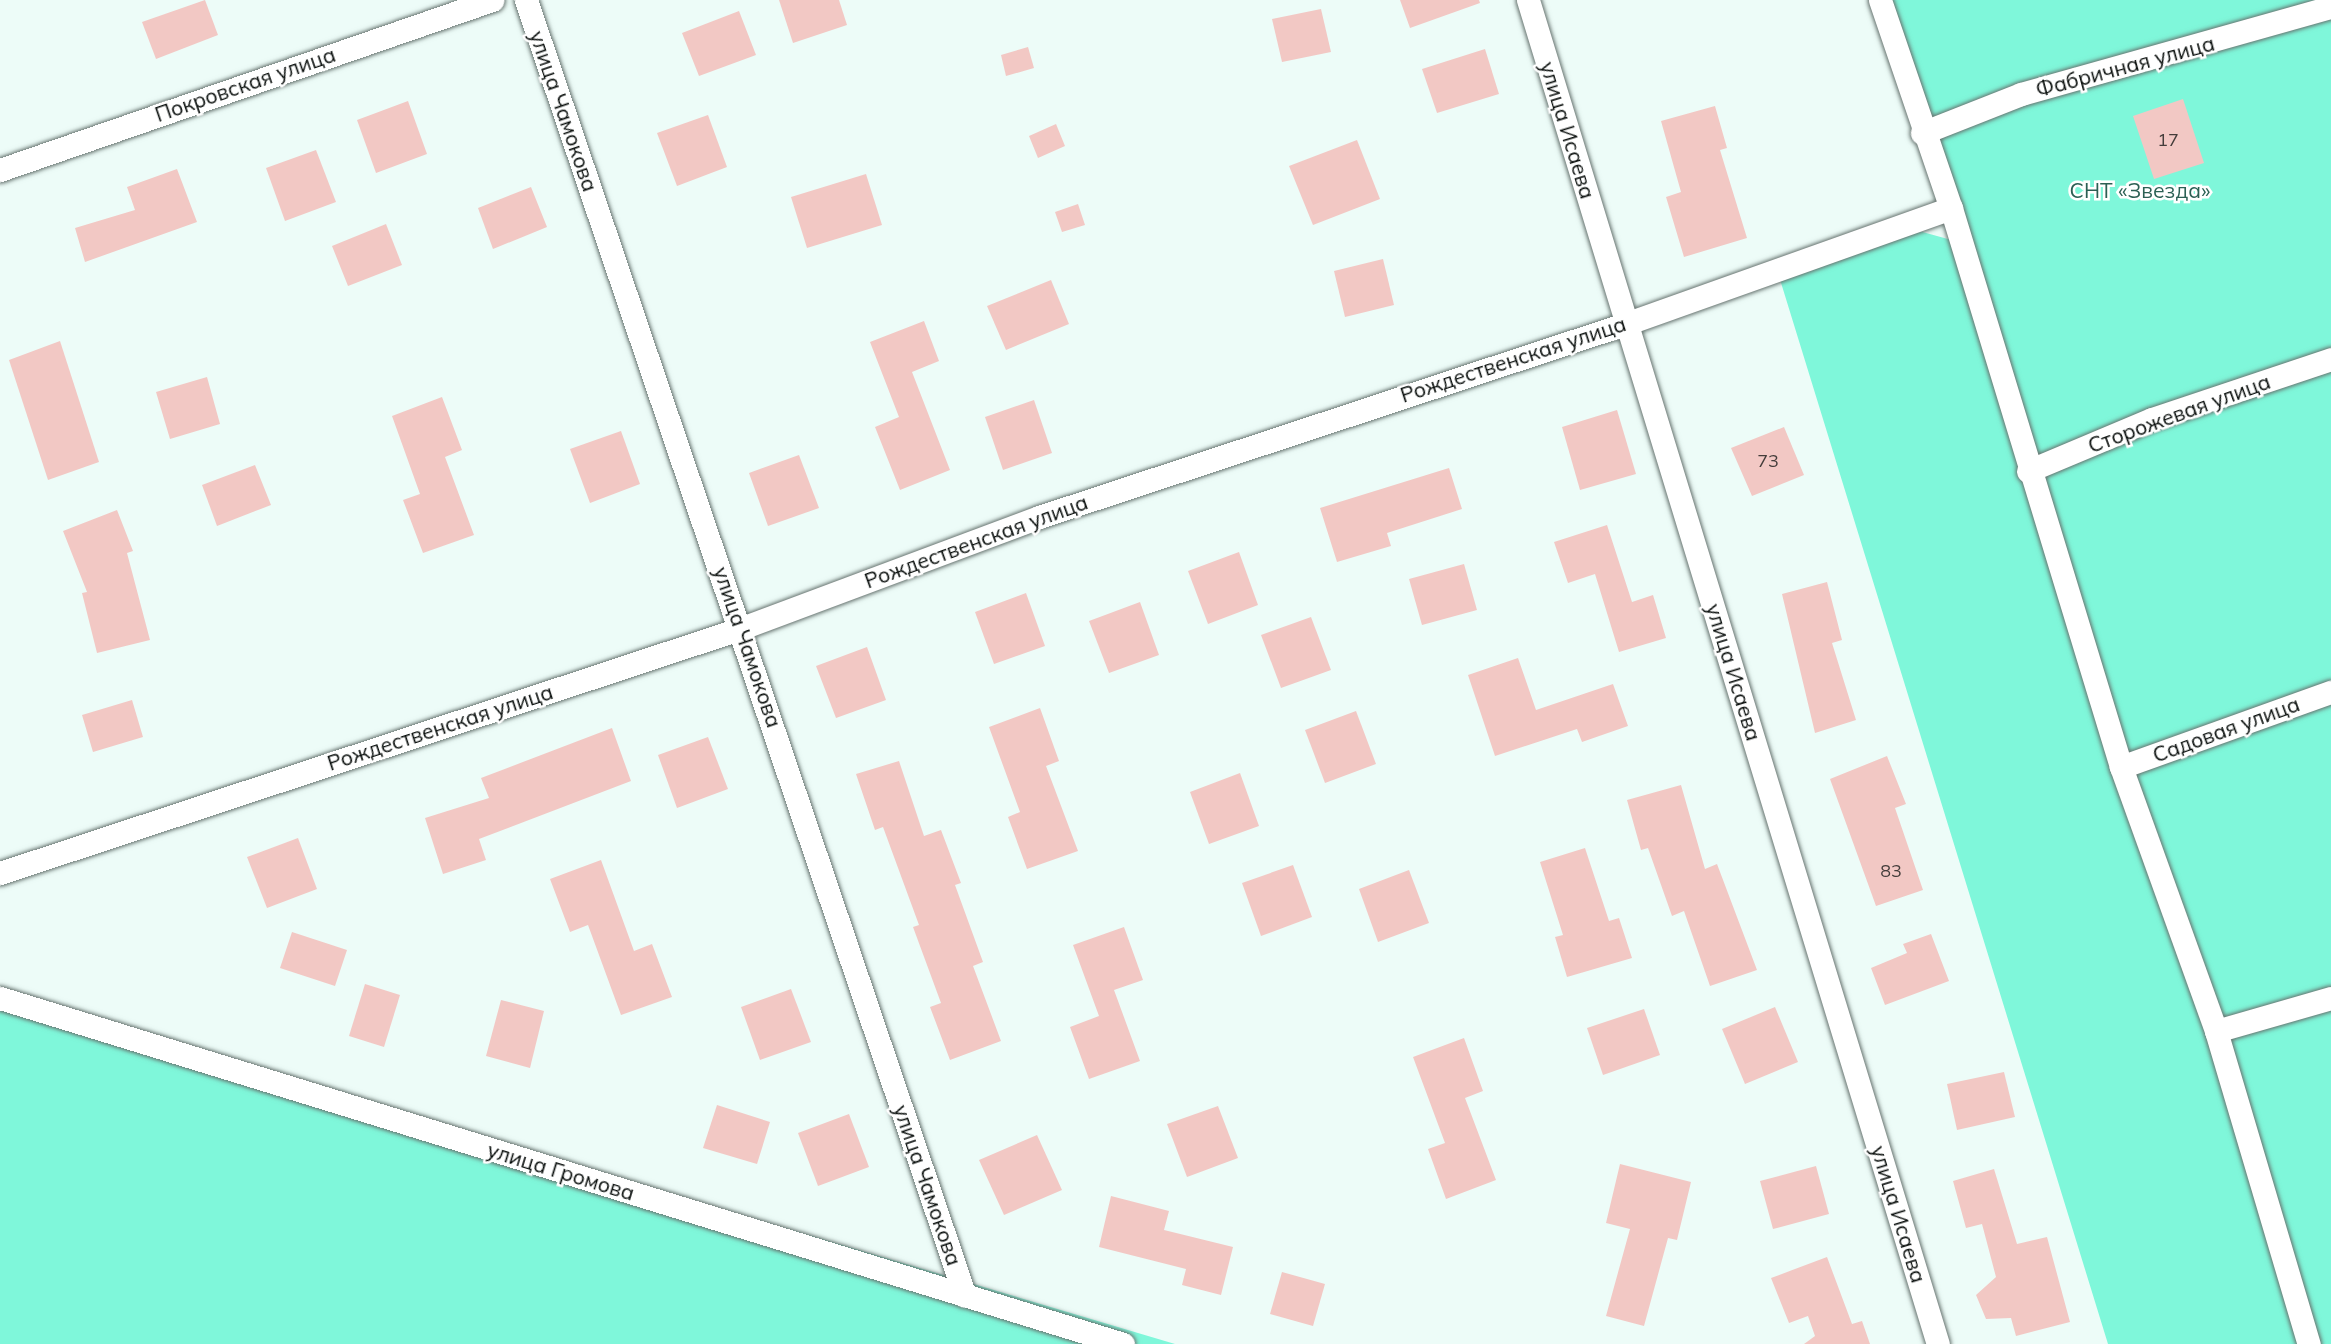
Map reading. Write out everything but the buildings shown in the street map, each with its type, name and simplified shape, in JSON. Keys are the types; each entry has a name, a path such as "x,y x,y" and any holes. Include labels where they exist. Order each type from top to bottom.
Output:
{"street":[{"name":"Покровская улица","path":"0,170 492,0"},
{"name":"улица Чамокова","path":"526,0 742,628 965,1296"},
{"name":"улица Исаева","path":"1528,0 1938,1344"},
{"path":"1880,0 1922,133 1951,208 2028,471 2121,767 2216,1031 2309,1344"},
{"name":"Фабричная улица","path":"1922,133 2021,94 2331,7"},
{"name":"Рождественская улица","path":"0,873 742,628 1052,512 1628,323 1951,208"},
{"name":"Сторожевая улица","path":"2028,471 2152,419 2331,359"},
{"name":"Садовая улица","path":"2121,767 2331,692"},
{"name":"улица Громова","path":"0,998 1123,1344"},
{"path":"2216,1031 2331,998"}],"green space":[{"name":"СНТ «Звезда»","path":"1878,0 2331,0 2331,1344 2108,1344 1778,273 1919,231 1955,241"},
{"path":"0,989 237,1065 1175,1344 0,1344"}]}
